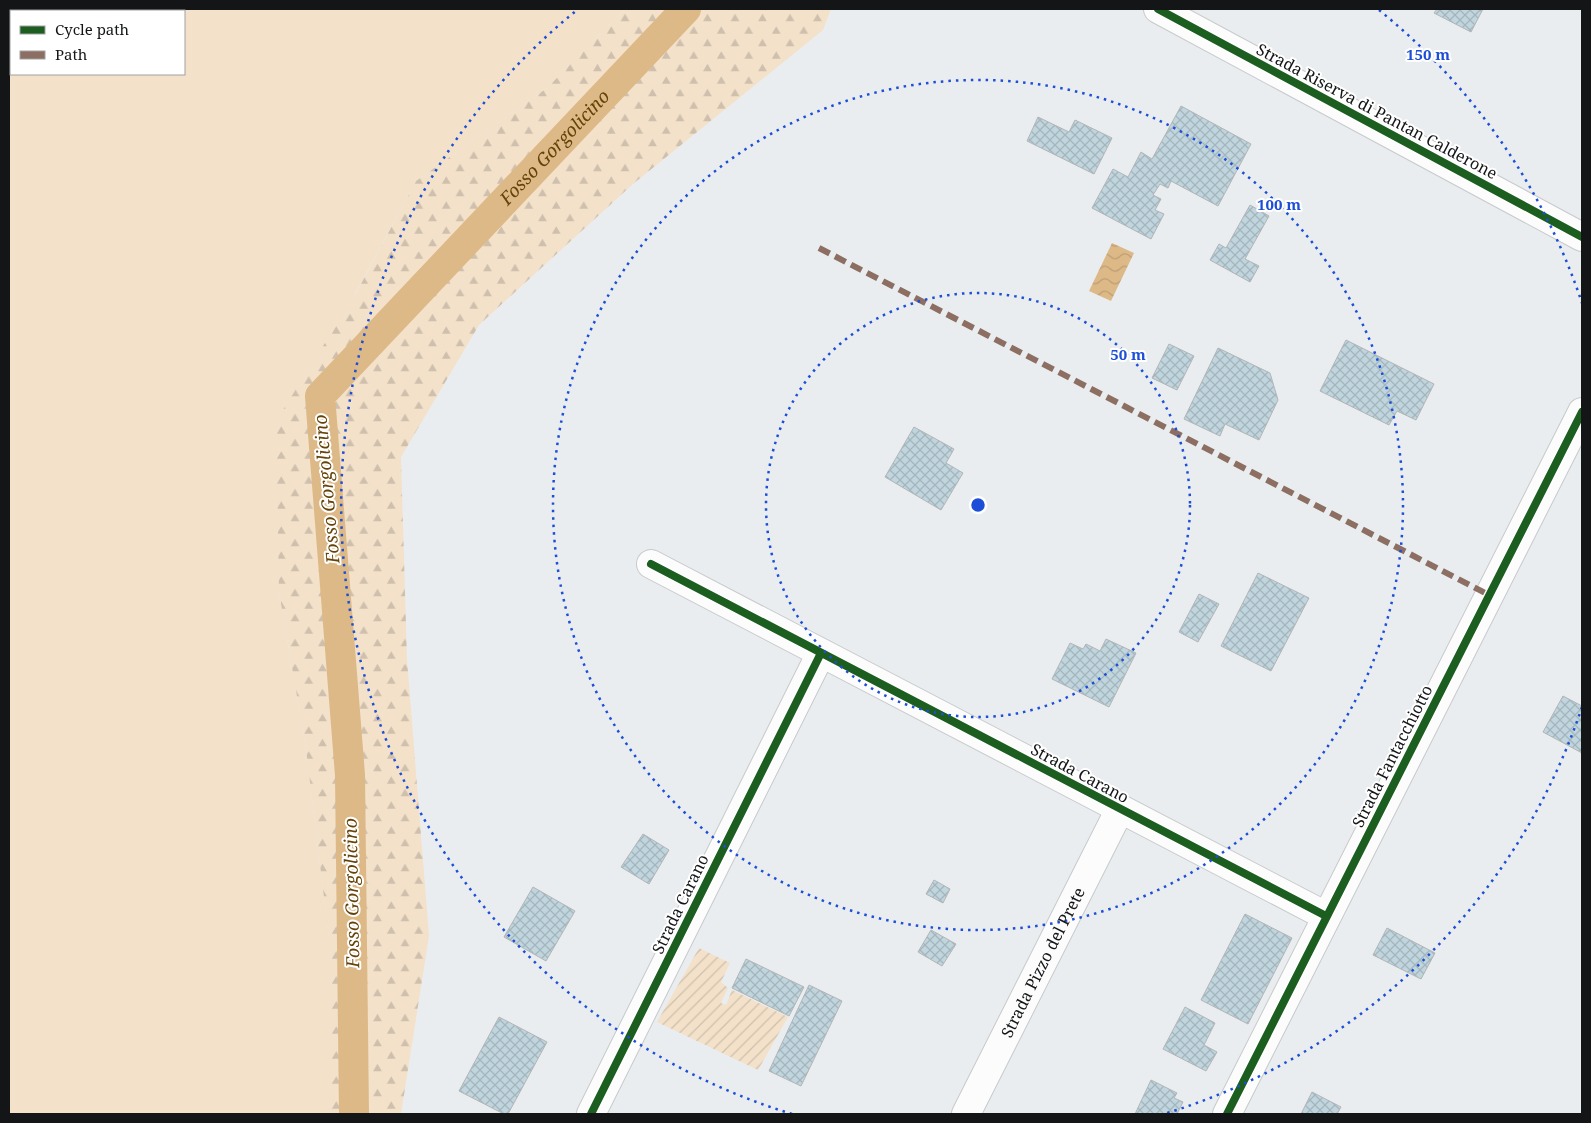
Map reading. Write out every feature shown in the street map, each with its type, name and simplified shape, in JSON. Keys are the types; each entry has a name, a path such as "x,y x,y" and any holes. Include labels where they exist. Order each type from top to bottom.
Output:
{"street":[{"name":"Strada Riserva di Pantan Calderone","path":"1158,9 1582,237"},
{"name":"Strada Fantacchiotto","path":"1227,1114 1582,412"},
{"name":"Strada Carano","path":"651,564 1326,916"},
{"name":"Strada Carano","path":"591,1114 821,653"},
{"name":"Strada Pizzo del Prete","path":"966,1114 1120,809"}],"green space":[{"path":"9,9 625,9 547,88 416,181 355,294 279,592 306,749 332,964 329,1114 9,1114"},
{"path":"625,9 831,9 823,30 633,184 479,325 401,457 407,659 429,936 401,1114 328,1114 332,964 306,749 279,592 276,421 355,295 416,181 547,88"},
{"path":"699,948 730,963 721,982 728,988 721,1003 726,1005 732,990 788,1017 758,1070 657,1022"}],"water":[{"path":"1112,243 1134,253 1111,301 1089,291"}],"building":[{"path":"1437,9 1483,9 1471,32 1434,13"},
{"path":"1181,106 1251,144 1218,206 1171,181 1168,188 1160,184 1153,195 1161,199 1155,210 1164,214 1151,239 1092,208 1113,169 1128,177 1141,152 1152,159"},
{"path":"1038,117 1069,132 1075,120 1112,138 1094,174 1027,141"},
{"path":"1250,205 1269,216 1245,259 1259,266 1250,282 1210,260 1219,244 1226,248"},
{"path":"1346,340 1434,384 1416,420 1397,411 1389,425 1320,391"},
{"path":"1169,344 1194,356 1177,390 1152,378"},
{"path":"1218,348 1270,373 1278,400 1259,440 1225,424 1220,436 1184,419"},
{"path":"914,427 954,449 946,463 963,473 941,510 885,477"},
{"path":"1258,573 1309,598 1271,671 1221,646"},
{"path":"1199,594 1219,604 1198,642 1179,632"},
{"path":"1106,639 1136,653 1109,707 1052,679 1070,643 1083,649 1086,644 1100,651"},
{"path":"1563,696 1582,706 1582,753 1543,732"},
{"path":"643,834 669,850 649,884 621,867"},
{"path":"934,880 950,889 943,903 926,894"},
{"path":"533,887 575,911 546,961 504,937"},
{"path":"1245,914 1292,938 1248,1024 1201,1000"},
{"path":"1387,928 1435,953 1421,979 1373,955"},
{"path":"931,930 956,944 942,966 918,952"},
{"path":"746,959 804,987 789,1016 732,988"},
{"path":"809,985 842,1001 801,1086 769,1071"},
{"path":"1185,1007 1215,1023 1204,1045 1217,1052 1206,1071 1163,1049"},
{"path":"499,1017 547,1042 508,1114 504,1114 459,1091"},
{"path":"1151,1080 1177,1093 1174,1098 1183,1102 1177,1114 1135,1114"},
{"path":"1312,1092 1341,1107 1337,1114 1301,1114"}],"waterway":[{"name":"Fosso Gorgolicino","path":"354,1114 350,775 320,396 686,9"}],"marked path":[{"path":"819,248 1489,595"}],"cycle path":[{"path":"1158,9 1582,237"},
{"path":"1227,1114 1582,412"},
{"path":"651,564 1326,916"},
{"path":"591,1114 821,653"}]}
